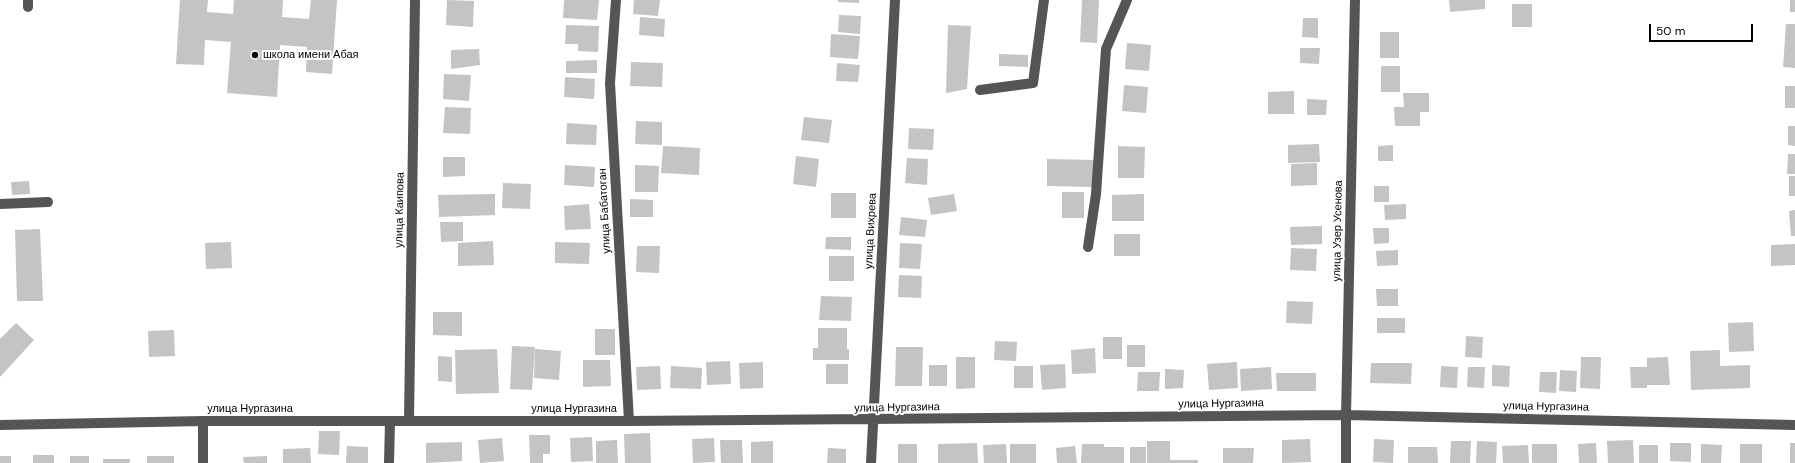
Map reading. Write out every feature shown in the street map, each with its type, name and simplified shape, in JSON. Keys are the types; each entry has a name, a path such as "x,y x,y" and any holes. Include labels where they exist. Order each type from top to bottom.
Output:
{"street":[{"name":"улица Каипова","path":"409,420 415,0"},
{"name":"улица Бабатоган","path":"616,0 610,83 629,421"},
{"name":"улица Вихрева","path":"871,463 895,0"},
{"path":"980,90 1033,83 1044,0"},
{"path":"1088,247 1096,194 1106,49 1127,0"},
{"name":"улица Узер Усенова","path":"1346,463 1355,0"},
{"path":"0,204 48,202"},
{"name":"улица Нургазина","path":"0,425 203,421 873,420 1346,414 1795,426"},
{"path":"203,421 203,463"},
{"path":"390,421 390,463"}],"building":[{"name":"школа имени Абая","path":"180,0 208,0 207,12 233,14 234,0 283,0 282,17 309,19 311,0 337,0 332,74 306,72 307,47 280,45 277,97 227,93 231,42 205,40 204,65 176,64"},
{"path":"447,0 474,1 473,27 446,25"},
{"path":"564,0 599,0 597,20 563,18"},
{"path":"634,0 660,0 658,16 633,14"},
{"path":"838,0 859,0 859,3 838,2"},
{"path":"1082,0 1099,0 1097,43 1080,42"},
{"path":"1449,0 1485,0 1485,9 1450,12"},
{"path":"1790,0 1795,0 1795,12 1790,12"},
{"path":"1512,4 1532,4 1532,27 1512,27"},
{"path":"839,15 861,16 860,34 838,32"},
{"path":"640,17 665,19 664,37 639,35"},
{"path":"1303,18 1318,18 1318,38 1302,37"},
{"path":"1786,24 1795,24 1795,68 1783,67"},
{"path":"566,25 599,26 598,52 578,51 578,44 565,44"},
{"path":"948,25 971,26 967,89 946,93"},
{"path":"1380,32 1399,32 1399,58 1380,58"},
{"path":"831,34 860,36 858,59 830,57"},
{"path":"1127,43 1151,45 1149,71 1125,69"},
{"path":"1300,48 1320,48 1319,64 1300,63"},
{"path":"479,49 480,65 451,69 451,50"},
{"path":"999,54 1028,55 1028,67 999,66"},
{"path":"597,60 597,73 566,73 566,61"},
{"path":"631,62 663,63 662,87 630,86"},
{"path":"837,63 860,65 858,82 836,81"},
{"path":"1381,66 1400,66 1400,92 1381,92"},
{"path":"444,74 471,75 469,101 443,99"},
{"path":"565,77 595,79 594,99 564,97"},
{"path":"1124,85 1148,87 1146,113 1122,111"},
{"path":"1785,86 1795,86 1795,108 1785,108"},
{"path":"1294,91 1294,114 1268,114 1268,92"},
{"path":"1403,93 1429,93 1429,112 1420,112 1420,126 1395,126 1394,107 1404,107"},
{"path":"1307,99 1327,100 1326,115 1307,115"},
{"path":"445,107 471,108 470,134 443,133"},
{"path":"804,117 832,120 829,143 801,140"},
{"path":"636,121 662,122 662,145 635,144"},
{"path":"567,123 597,125 596,145 566,144"},
{"path":"1788,126 1795,126 1795,146 1788,145"},
{"path":"909,128 934,129 933,150 908,149"},
{"path":"1319,144 1320,162 1288,163 1288,145"},
{"path":"1393,145 1393,161 1378,161 1378,146"},
{"path":"663,146 700,148 699,175 661,173"},
{"path":"1118,146 1145,147 1144,178 1118,178"},
{"path":"1788,154 1795,154 1795,174 1787,174"},
{"path":"796,156 819,159 816,187 793,184"},
{"path":"443,157 465,157 465,176 443,177"},
{"path":"907,158 928,159 927,185 905,183"},
{"path":"1047,159 1094,160 1094,187 1047,186"},
{"path":"1317,163 1317,185 1291,186 1291,164"},
{"path":"565,165 595,167 594,187 564,185"},
{"path":"635,165 659,166 658,192 635,192"},
{"path":"1789,176 1795,176 1795,196 1789,196"},
{"path":"29,181 30,194 12,195 11,182"},
{"path":"503,183 531,184 530,209 502,208"},
{"path":"1374,186 1389,186 1389,202 1374,202"},
{"path":"1062,192 1084,192 1084,218 1062,218"},
{"path":"831,193 856,193 856,218 831,218"},
{"path":"495,194 495,215 439,217 438,195"},
{"path":"954,194 957,211 931,215 928,198"},
{"path":"1144,194 1144,221 1112,221 1112,195"},
{"path":"630,199 653,200 653,217 630,217"},
{"path":"589,204 591,229 565,230 564,206"},
{"path":"1406,204 1406,219 1385,220 1384,205"},
{"path":"1795,210 1795,236 1791,236 1789,211"},
{"path":"901,217 927,220 925,237 899,235"},
{"path":"440,222 463,222 463,241 441,242"},
{"path":"1322,226 1322,244 1291,245 1290,227"},
{"path":"1373,228 1389,228 1389,243 1374,244"},
{"path":"40,229 43,301 17,301 15,230"},
{"path":"1114,234 1140,234 1140,256 1114,256"},
{"path":"826,237 851,237 851,250 825,249"},
{"path":"493,241 494,265 458,266 458,243"},
{"path":"231,242 232,268 206,269 205,243"},
{"path":"555,242 590,243 589,264 555,263"},
{"path":"900,243 922,244 920,269 899,268"},
{"path":"1795,244 1795,265 1771,266 1771,245"},
{"path":"637,246 660,246 659,273 636,272"},
{"path":"1291,248 1317,249 1316,271 1290,270"},
{"path":"1398,250 1398,265 1377,266 1376,251"},
{"path":"829,256 854,256 854,281 829,281"},
{"path":"899,275 922,276 921,298 898,297"},
{"path":"1376,289 1398,289 1398,306 1377,306"},
{"path":"821,296 852,297 851,321 819,320"},
{"path":"1287,301 1313,302 1312,324 1286,323"},
{"path":"433,312 462,312 462,336 433,335"},
{"path":"1377,318 1405,318 1405,333 1377,333"},
{"path":"1753,322 1754,351 1729,352 1728,323"},
{"path":"16,323 34,340 0,377 0,339"},
{"path":"818,328 847,328 847,349 849,349 849,360 813,360 813,348 818,348"},
{"path":"595,329 615,329 615,355 595,355"},
{"path":"174,330 175,356 149,357 148,331"},
{"path":"1466,336 1483,337 1482,358 1465,357"},
{"path":"1103,337 1122,337 1122,359 1103,359"},
{"path":"995,341 1017,342 1016,361 994,360"},
{"path":"1127,345 1145,345 1145,367 1127,367"},
{"path":"512,346 535,347 532,390 510,389"},
{"path":"896,347 923,347 922,386 895,386"},
{"path":"1095,348 1096,373 1072,374 1071,350"},
{"path":"497,349 499,393 456,394 455,350"},
{"path":"535,349 561,351 559,380 534,378"},
{"path":"1720,350 1720,366 1750,365 1750,388 1691,390 1690,351"},
{"path":"438,356 452,357 452,382 438,381"},
{"path":"956,357 975,357 975,388 956,389"},
{"path":"1581,357 1601,357 1600,389 1580,388"},
{"path":"1668,357 1670,385 1647,385 1647,388 1631,388 1630,367 1647,367 1647,358"},
{"path":"583,360 610,360 611,386 583,387"},
{"path":"730,361 731,384 707,385 706,362"},
{"path":"763,362 763,388 740,389 739,363"},
{"path":"1237,362 1238,388 1209,390 1207,364"},
{"path":"1371,363 1412,363 1411,384 1370,383"},
{"path":"826,364 848,364 848,384 826,384"},
{"path":"1065,364 1066,388 1042,390 1040,365"},
{"path":"929,365 947,365 947,386 929,386"},
{"path":"1492,365 1510,366 1509,387 1492,386"},
{"path":"660,366 661,389 637,390 636,367"},
{"path":"671,366 702,368 701,389 670,388"},
{"path":"1014,366 1033,366 1033,388 1014,388"},
{"path":"1441,366 1458,367 1457,388 1440,387"},
{"path":"1271,367 1272,389 1241,391 1240,369"},
{"path":"1468,367 1485,367 1484,388 1467,387"},
{"path":"1165,369 1184,370 1183,388 1165,389"},
{"path":"1560,370 1577,371 1576,392 1559,391"},
{"path":"1138,372 1160,372 1159,391 1137,391"},
{"path":"1540,372 1557,372 1556,393 1539,392"},
{"path":"1276,373 1316,373 1316,391 1277,391"},
{"path":"319,431 340,431 339,455 318,454"},
{"path":"650,433 651,463 625,463 624,434"},
{"path":"529,435 550,435 550,454 543,454 543,463 530,463"},
{"path":"592,437 593,461 571,462 570,438"},
{"path":"502,438 504,461 480,463 478,440"},
{"path":"714,438 715,462 693,463 692,439"},
{"path":"1310,439 1311,462 1282,463 1282,440"},
{"path":"1374,439 1394,440 1393,463 1373,462"},
{"path":"617,440 618,463 596,463 596,441"},
{"path":"720,440 742,440 743,463 721,463"},
{"path":"1633,440 1634,463 1608,463 1607,441"},
{"path":"773,441 773,463 751,463 751,442"},
{"path":"1147,441 1170,441 1170,460 1198,460 1198,463 1147,463"},
{"path":"1451,441 1471,441 1470,463 1450,463"},
{"path":"1477,441 1497,442 1496,463 1476,463"},
{"path":"462,442 462,461 426,463 426,443"},
{"path":"977,443 978,463 938,463 938,444"},
{"path":"1596,443 1597,463 1579,463 1578,444"},
{"path":"1670,443 1691,443 1691,462 1670,461"},
{"path":"1790,443 1795,443 1795,463 1790,463"},
{"path":"898,444 917,444 917,463 898,463"},
{"path":"1006,444 1007,463 984,463 983,445"},
{"path":"1010,444 1036,444 1036,463 1010,463"},
{"path":"1082,444 1104,444 1104,447 1124,447 1124,463 1081,463"},
{"path":"1532,444 1557,444 1557,463 1532,463"},
{"path":"1701,444 1722,445 1721,463 1701,463"},
{"path":"1740,444 1762,444 1762,463 1740,463"},
{"path":"1528,445 1529,463 1503,463 1502,446"},
{"path":"1639,445 1658,445 1658,463 1639,463"},
{"path":"347,446 368,447 368,463 346,463"},
{"path":"1075,446 1077,463 1057,463 1056,448"},
{"path":"1130,447 1146,447 1146,463 1130,463"},
{"path":"1408,447 1437,447 1438,463 1408,463"},
{"path":"310,448 311,463 283,463 283,449"},
{"path":"828,448 846,449 846,463 827,463"},
{"path":"1223,448 1254,448 1253,463 1223,463"},
{"path":"33,455 54,455 54,463 33,463"},
{"path":"0,456 11,456 11,463 0,463"},
{"path":"70,456 89,456 89,463 70,463"},
{"path":"147,456 174,456 174,463 147,463"},
{"path":"267,456 267,463 244,463 243,457"},
{"path":"103,459 130,459 130,463 103,463"}],"place":[{"name":"школа имени Абая","path":"255,55"}]}
